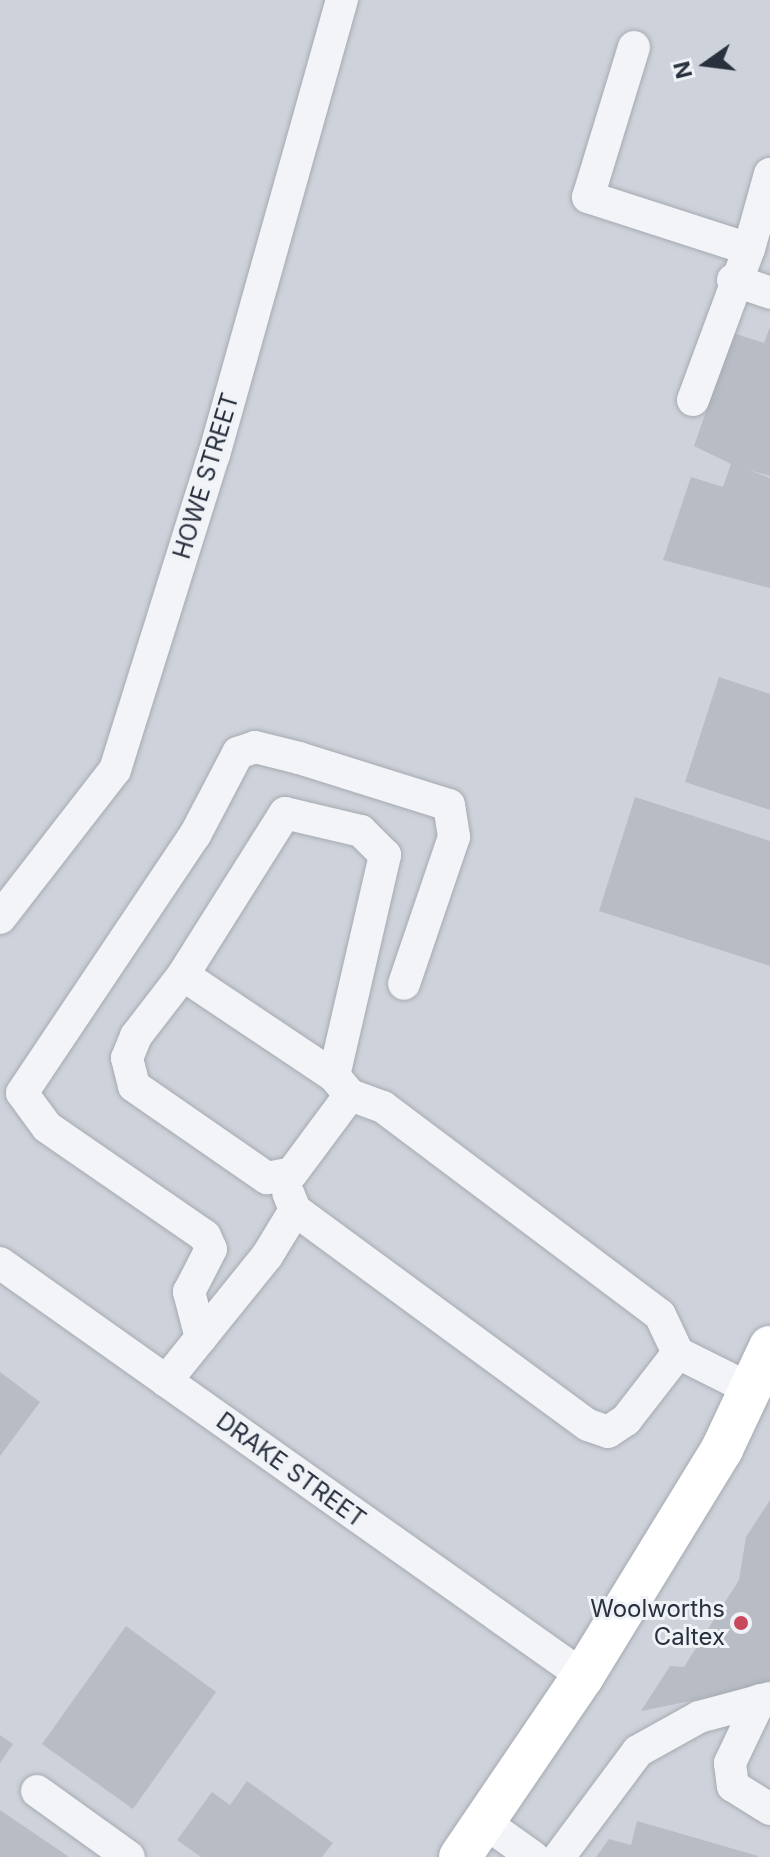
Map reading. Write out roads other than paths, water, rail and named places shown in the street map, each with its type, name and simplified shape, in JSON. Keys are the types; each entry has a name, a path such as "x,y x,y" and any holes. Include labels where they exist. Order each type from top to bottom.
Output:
{"main road":[{"path":"460,1857 583,1676 752,1390 770,1347"}],"street":[{"name":"HOWE STREET","path":"0,918 115,770 214,455 342,0"},
{"path":"634,47 588,197 749,249"},
{"path":"693,400 733,280 749,249 770,174"},
{"path":"733,280 770,293"},
{"path":"201,1338 189,1292 211,1249 205,1236 47,1127 22,1093 195,835 238,753 255,747 449,805 454,837 404,984"},
{"path":"282,1178 342,1085 385,877 385,855 361,831 285,813 183,975 136,1036 127,1058 134,1086 245,1166 282,1178 295,1210 588,1425 608,1432 626,1420 678,1353"},
{"path":"183,975 342,1085 383,1107 660,1315 678,1353 752,1390"},
{"path":"166,1381 295,1210"},
{"name":"DRAKE STREET","path":"0,1263 583,1676"},
{"path":"765,1699 730,1763 733,1786 768,1808"},
{"path":"559,1857 638,1751 699,1717 765,1699"},
{"path":"37,1791 129,1857"},
{"path":"484,1822 533,1857"}],"place":[{"name":"Woolworths Caltex","path":"741,1623"}]}
